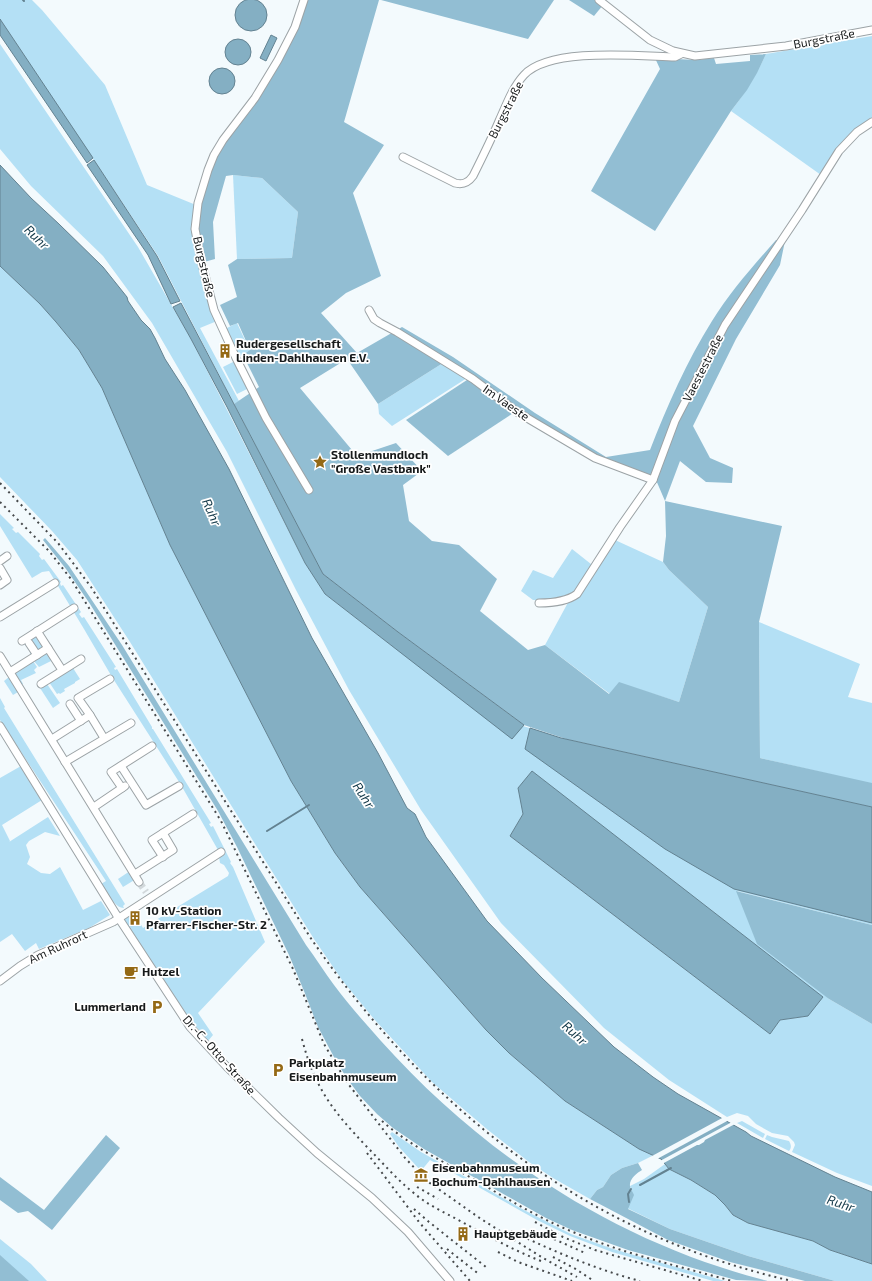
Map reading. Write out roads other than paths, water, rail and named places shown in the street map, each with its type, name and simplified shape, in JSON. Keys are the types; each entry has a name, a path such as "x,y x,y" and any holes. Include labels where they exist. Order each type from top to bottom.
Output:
{"street":[{"name":"Burgstraße","path":"304,0 295,27 278,60 255,98 223,140 214,155 198,203 195,229 201,260 214,310 266,418 309,490"},
{"name":"Burgstraße","path":"599,0 650,40 681,54 702,56 752,51 806,43 872,30"},
{"name":"Burgstraße","path":"403,157 454,183 466,183 470,181 473,176 508,100 518,82 529,70 543,64 581,56 612,54 675,57 681,54"},
{"name":"Vaestestraße","path":"539,603 552,603 572,598 577,594 620,526 653,480 675,421 725,325 802,210 839,151 857,132 872,122"},
{"name":"Im Vaeste","path":"369,310 374,319 473,379 517,412 550,432 595,458 653,480"},
{"path":"0,561 8,556"},
{"path":"0,568 7,580 0,585"},
{"path":"0,617 55,582"},
{"path":"37,655 26,642 37,632 74,608"},
{"path":"37,632 62,670"},
{"path":"10,672 48,648"},
{"path":"0,656 140,882"},
{"path":"41,684 81,659"},
{"path":"81,721 67,706 110,679"},
{"path":"78,698 104,738"},
{"path":"52,739 90,715"},
{"path":"65,762 131,723"},
{"name":"Dr.-C.-Otto-Straße","path":"0,726 118,918 190,1027 249,1090 284,1123 317,1153 372,1198 408,1232 450,1281"},
{"path":"122,788 112,772 152,746"},
{"path":"121,766 146,805 178,786"},
{"path":"94,807 131,783"},
{"path":"163,857 152,840 193,814"},
{"path":"135,874 173,850 163,833"},
{"name":"Am Ruhrort","path":"0,981 38,955 113,922 147,895 221,852"}],"water":[{"path":"248,-1 254,-1 264,6 267,15 266,21 260,28 254,31 248,31 238,24 235,18 235,12 242,2"},
{"path":"0,19 93,158 87,163 0,35"},
{"path":"271,35 277,38 266,61 260,58"},
{"path":"238,39 247,43 251,52 247,61 238,65 229,61 225,52 229,43"},
{"path":"222,68 231,72 235,81 231,90 222,94 213,90 209,81 213,72"},
{"path":"94,160 157,256 180,301 171,304 148,255 87,165"},
{"name":"Ruhr","path":"0,165 31,198 103,267 127,297 128,301 141,320 150,329 165,359 185,390 229,469 312,638 378,753 407,808 415,814 426,837 487,921 542,978 614,1047 653,1077 678,1094 751,1136 835,1177 872,1192 872,1264 830,1250 813,1241 748,1223 733,1215 715,1195 691,1180 669,1169 661,1159 639,1149 565,1101 509,1053 486,1030 360,887 335,853 291,781 170,545 102,388 79,350 56,322 40,304 0,266"},
{"path":"181,303 323,574 398,632 524,725 512,739 325,594 305,563 227,407 173,307"},
{"path":"530,728 561,738 872,807 872,923 734,889 665,849 525,749"},
{"path":"532,771 823,997 808,1016 780,1020 770,1034 510,836 523,814 518,788"}],"waterway":[{"path":"267,831 309,805"},
{"path":"640,1185 671,1168"},
{"path":"629,1202 628,1194 631,1189"}],"tunnel":[{"path":"139,882 146,892"}],"railway":[{"path":"0,483 58,543 91,587 310,937 345,985 383,1031 423,1074 466,1115 512,1152 561,1186 613,1216 697,1253 760,1273 792,1281"},
{"path":"0,502 49,551 71,579 221,821 293,969 324,1044 346,1081 405,1158 427,1181 481,1219 543,1258 577,1277"},
{"path":"302,1039 307,1057 319,1086 335,1110 355,1134 402,1183 420,1198 438,1209 501,1243 541,1261"},
{"path":"382,1121 402,1137 424,1151 520,1206 559,1226 612,1247 671,1265 732,1281"},
{"path":"367,1153 419,1222 470,1281"},
{"path":"417,1187 438,1199"},
{"path":"414,1209 486,1267"},
{"path":"535,1222 563,1237 595,1250 703,1281"},
{"path":"511,1231 574,1259 640,1281"},
{"path":"554,1239 585,1253"},
{"path":"447,1249 480,1275"},
{"path":"498,1252 518,1262 572,1281"},
{"path":"553,1257 594,1281"}],"place":[{"name":"Rudergesellschaft Linden-Dahlhausen E.V.","path":"225,351"},
{"name":"Stollenmundloch \"Große Vastbank\"","path":"320,462"},
{"name":"10 kV-Station Pfarrer-Fischer-Str. 2","path":"135,918"},
{"name":"Hutzel","path":"131,972"},
{"name":"Lummerland","path":"157,1007"},
{"name":"Parkplatz Eisenbahnmuseum","path":"278,1070"},
{"name":"Eisenbahnmuseum Bochum-Dahlhausen","path":"421,1175"},
{"name":"Hauptgebäude","path":"463,1234"}]}
